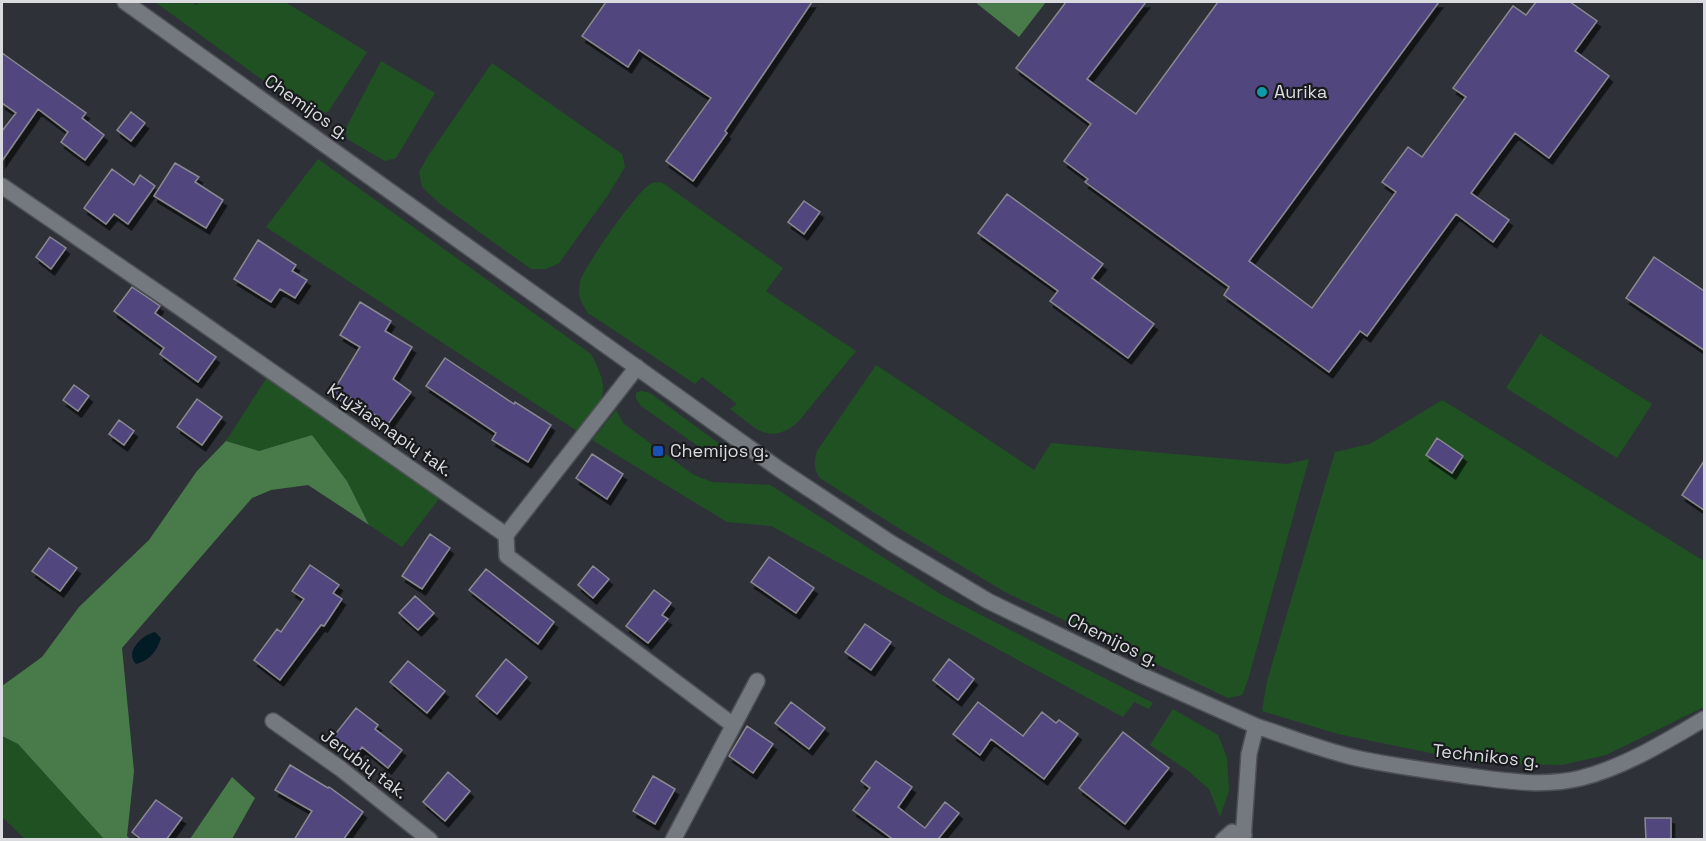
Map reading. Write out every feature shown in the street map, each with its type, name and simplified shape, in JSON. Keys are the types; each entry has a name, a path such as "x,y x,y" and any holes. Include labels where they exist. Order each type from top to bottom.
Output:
{"street":[{"name":"Chemijos g.","path":"125,2 815,494 891,543 988,601 1139,674 1256,726"},
{"name":"Kryžiasnapių tak.","path":"2,186 506,535"},
{"path":"637,367 506,535 507,556 733,725"},
{"path":"673,840 757,681"},
{"name":"Technikos g.","path":"1256,726 1356,758 1529,783 1580,778 1603,771 1704,719"},
{"name":"Jerubių tak.","path":"273,721 341,769 430,840"},
{"path":"1223,840 1232,832 1243,837 1249,754 1256,726"}],"green space":[{"path":"155,2 191,2 196,5 199,2 285,2 367,52 328,112 308,113"},
{"path":"975,2 1046,2 1019,37"},
{"path":"381,61 435,93 396,158 385,161 347,139 346,128"},
{"path":"492,63 622,154 625,167 608,195 559,263 546,269 531,269 439,203 422,187 419,172 428,156"},
{"path":"318,159 591,354 601,378 602,396 594,411 577,431 266,227"},
{"path":"661,182 783,268 766,291 856,351 798,422 787,429 770,434 755,428 730,409 737,404 702,377 695,384 588,313 582,302 579,295 580,282 600,246 645,188 652,183"},
{"path":"1540,334 1652,404 1617,458 1506,388"},
{"path":"876,365 1034,470 1051,443 1287,464 1309,459 1242,695 1228,698 1005,592 820,478 815,465 817,451"},
{"path":"271,371 445,491 402,547 369,525 347,481 312,435 259,451 226,441"},
{"path":"641,391 650,393 721,445 724,450 722,455 717,457 705,451 641,406 636,399 636,393"},
{"path":"1442,400 1704,561 1704,707 1606,755 1562,765 1484,764 1338,734 1262,711 1267,681 1335,452 1370,444"},
{"path":"616,410 624,424 694,475 712,482 770,485 942,595 1153,703 1149,709 1134,702 1123,717 771,526 727,522 592,440"},
{"path":"312,435 347,481 369,525 308,485 271,490 252,498 122,648 134,771 127,836 130,839 104,839 18,744 2,736 2,686 42,657 79,607 149,540 197,471 226,441 259,451"},
{"path":"1173,709 1218,735 1227,758 1229,790 1220,817 1209,789 1187,770 1150,745"},
{"path":"2,736 18,744 104,839 25,839 2,817"},
{"path":"232,777 255,798 232,839 190,839"}],"water":[{"path":"155,632 161,638 157,647 149,658 136,664 132,654 133,649 140,640"}],"building":[{"path":"606,2 812,2 693,181 666,161 711,98 639,50 628,67 582,36"},
{"path":"1066,2 1146,2 1087,79 1136,114 1218,2 1439,2 1249,261 1312,308 1396,192 1382,182 1408,147 1422,157 1466,97 1453,88 1513,6 1526,15 1536,2 1570,2 1597,21 1575,51 1609,76 1549,158 1515,133 1471,193 1509,220 1493,242 1456,214 1367,336 1360,331 1329,372 1224,295 1229,287 1085,182 1088,179 1064,161 1091,124 1016,68"},
{"path":"2,53 86,113 82,118 104,135 85,160 61,142 68,132 38,109 2,161 2,131 16,113 2,103"},
{"path":"131,112 145,123 131,141 117,130"},
{"path":"175,163 199,177 195,182 223,200 206,228 154,196"},
{"path":"112,169 134,185 140,175 155,186 128,224 114,214 106,224 84,208"},
{"path":"1007,194 1103,264 1092,278 1154,324 1128,358 1050,301 1058,291 978,233"},
{"path":"804,201 820,212 804,234 788,222"},
{"path":"50,237 66,248 51,269 36,257"},
{"path":"258,240 296,265 292,271 307,280 295,298 280,289 271,302 234,279"},
{"path":"1654,257 1704,291 1704,350 1626,298"},
{"path":"132,287 160,306 155,313 216,357 198,382 160,354 164,348 114,311"},
{"path":"360,302 391,321 385,331 412,347 393,379 411,392 388,424 351,398 348,405 331,395 360,347 340,335"},
{"path":"445,358 514,404 515,402 551,425 528,462 492,440 496,433 426,386"},
{"path":"74,385 89,396 78,411 63,400"},
{"path":"197,399 222,417 202,445 177,427"},
{"path":"119,420 134,431 124,445 109,434"},
{"path":"1437,438 1463,456 1452,473 1426,455"},
{"path":"592,454 623,474 607,499 576,478"},
{"path":"1704,461 1704,510 1682,495"},
{"path":"430,534 450,548 422,589 402,576"},
{"path":"49,548 77,568 60,591 32,571"},
{"path":"769,557 814,588 796,613 751,582"},
{"path":"310,565 339,585 333,593 342,599 324,626 321,625 280,680 254,660 277,629 281,632 304,599 292,591"},
{"path":"593,566 609,579 593,598 578,585"},
{"path":"486,569 554,622 538,644 469,590"},
{"path":"654,590 671,603 662,615 668,619 648,643 626,626"},
{"path":"415,596 434,613 418,630 399,613"},
{"path":"865,624 891,642 871,670 845,652"},
{"path":"506,659 527,677 497,714 476,696"},
{"path":"949,659 974,679 958,700 933,680"},
{"path":"408,661 445,691 427,713 390,682"},
{"path":"791,702 825,728 809,749 775,723"},
{"path":"978,702 1023,736 1042,712 1056,723 1059,720 1078,734 1044,779 991,739 980,755 953,734"},
{"path":"356,708 378,725 375,729 402,750 388,768 362,747 356,755 333,737"},
{"path":"747,726 773,744 753,773 729,756"},
{"path":"1123,732 1169,768 1125,824 1079,788"},
{"path":"876,761 912,787 898,807 925,828 945,802 959,813 939,838 940,840 894,840 853,810 870,788 861,781"},
{"path":"290,765 329,787 363,812 343,840 294,840 312,811 275,790"},
{"path":"448,772 470,791 445,821 423,802"},
{"path":"653,776 675,789 655,824 633,811"},
{"path":"156,800 182,818 166,840 142,840 132,832"},
{"path":"1645,818 1671,818 1671,840 1646,840"}],"place":[{"name":"Aurika","path":"1262,92"},
{"name":"Chemijos g.","path":"658,451"}]}
